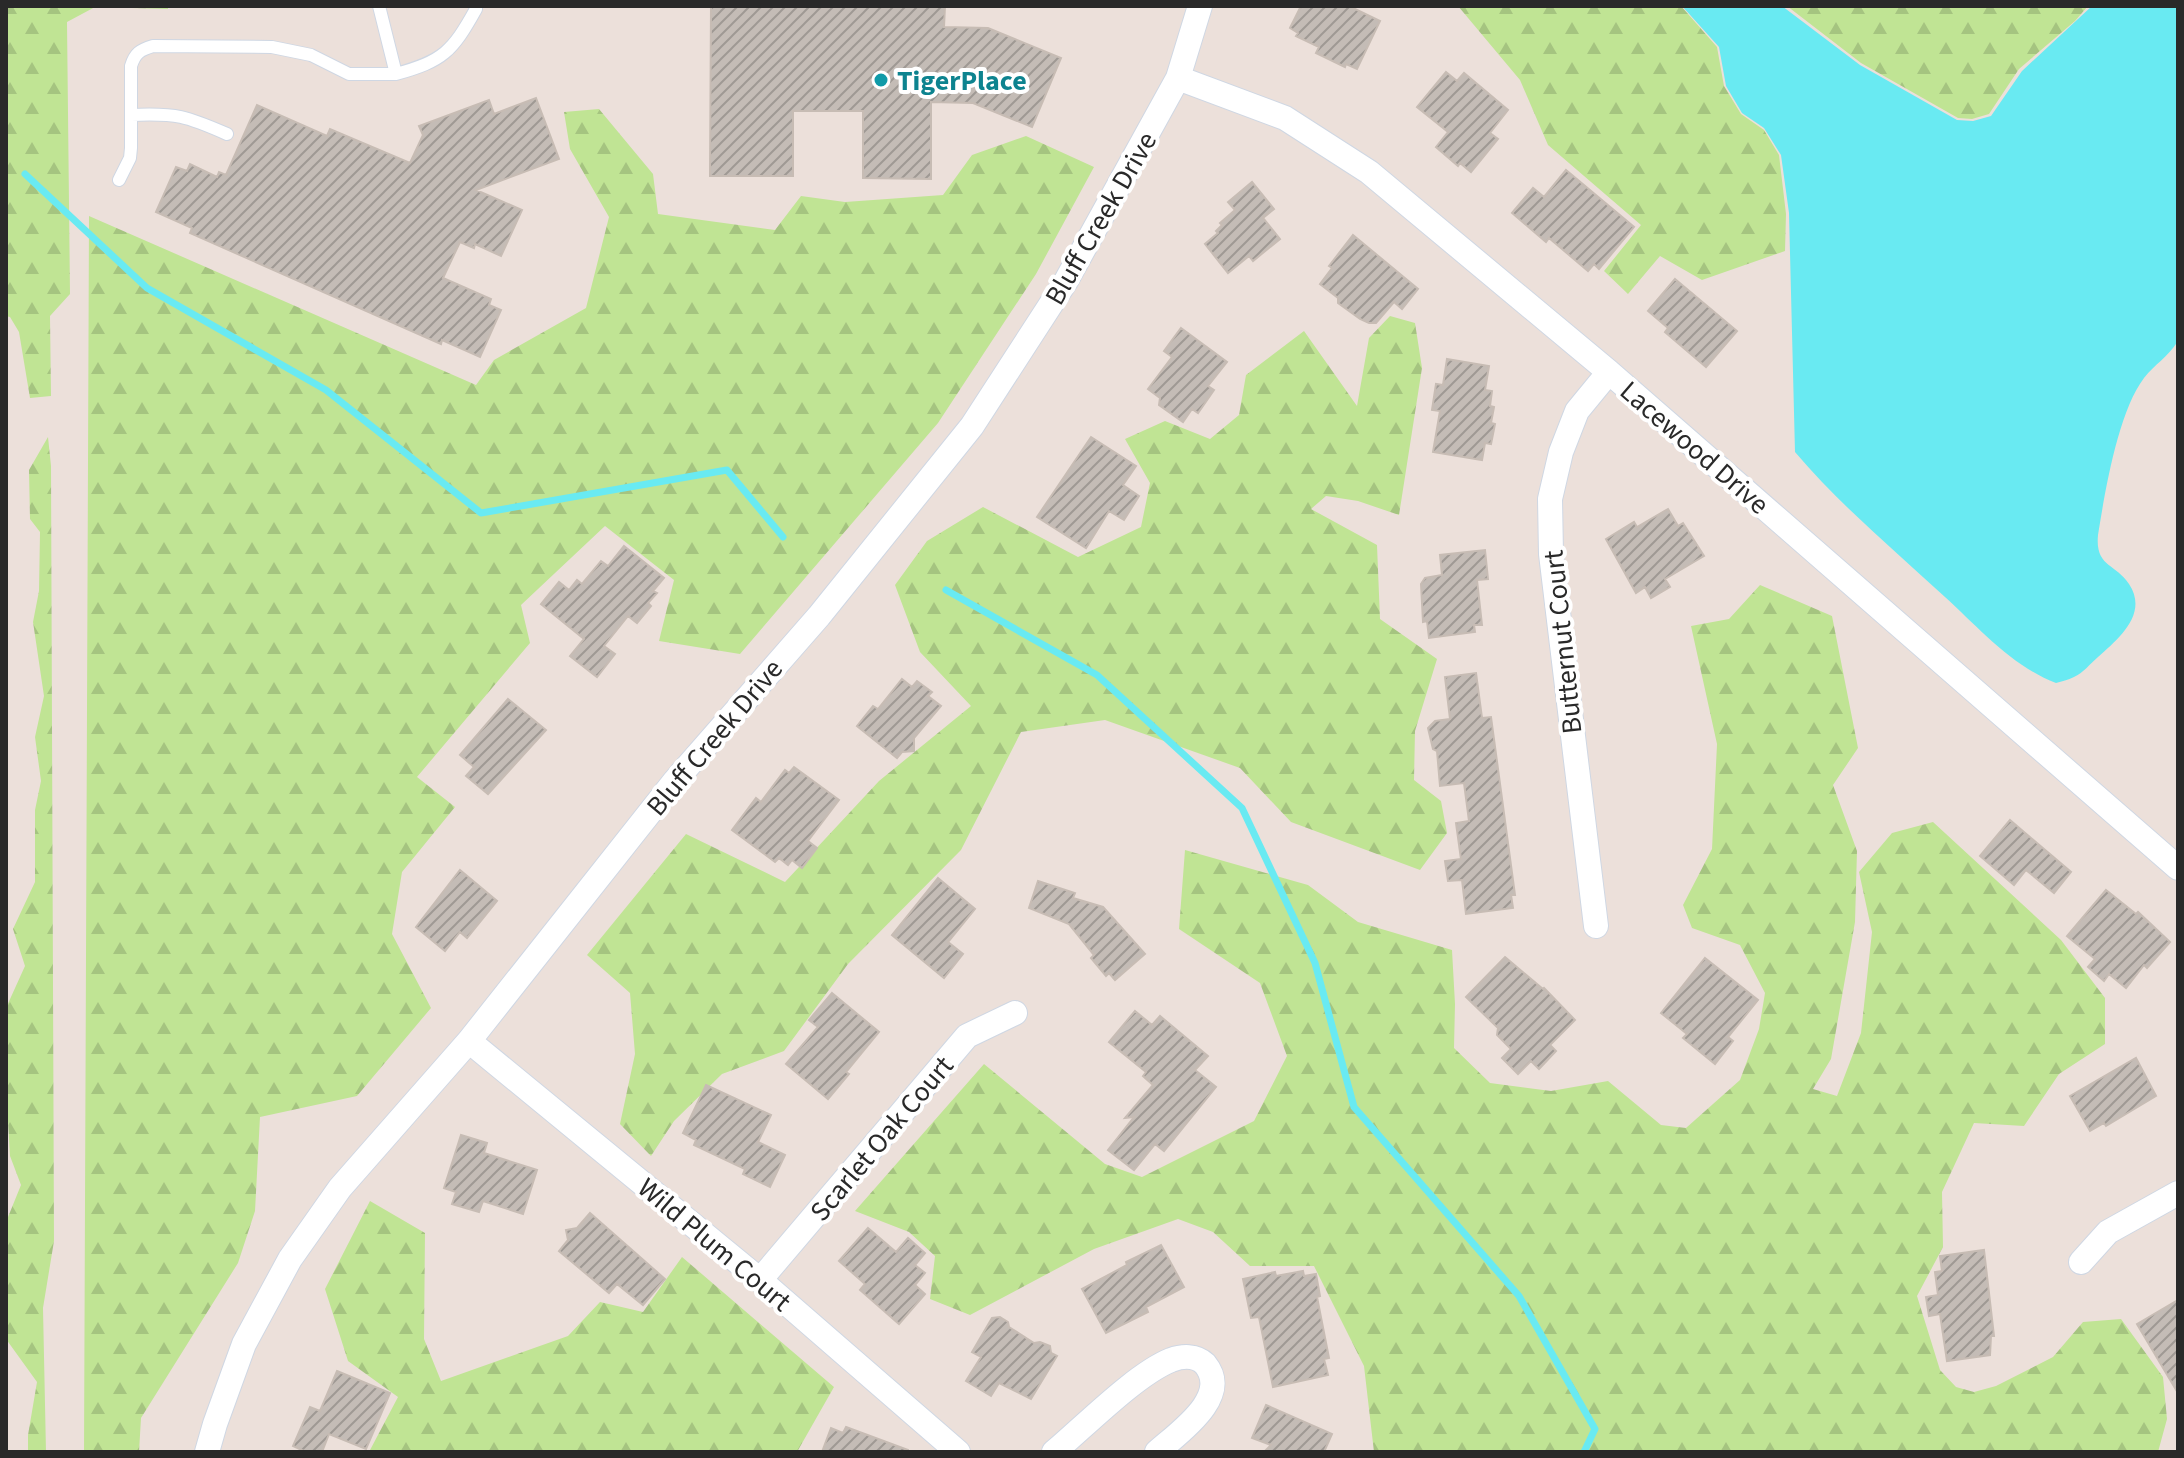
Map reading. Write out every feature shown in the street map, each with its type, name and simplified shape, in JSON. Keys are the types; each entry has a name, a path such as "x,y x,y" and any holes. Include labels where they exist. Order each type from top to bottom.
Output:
{"street":[{"name":"Bluff Creek Drive","path":"207,1452 244,1344 290,1259 340,1188 469,1041 674,782 819,616 972,426 1066,281 1178,78 1200,6"},
{"name":"Lacewood Drive","path":"1178,78 1285,118 1369,172 1609,372 2178,868"},
{"name":"Butternut Court","path":"1596,926 1551,554 1550,499 1561,452 1577,411 1609,372"},
{"name":"Scarlet Oak Court","path":"760,1280 967,1036 1015,1013"},
{"name":"Wild Plum Court","path":"469,1041 760,1280 958,1452"},
{"path":"2081,1262 2108,1232 2178,1193"},
{"path":"1054,1452 1145,1374 1169,1360 1186,1356 1202,1361 1210,1373 1213,1389 1207,1403 1157,1452"}],"lane":[{"path":"379,6 396,74"},
{"path":"119,180 130,158 131,66 134,54 153,46 272,47 311,55 349,74 396,74 425,66 443,56 458,41 476,9"},
{"path":"131,115 189,117 227,134"}],"green space":[{"path":"6,6 168,6 168,9 95,7 67,22 70,294 50,316 51,396 30,398 19,332 10,317 6,316"},
{"path":"1458,6 1681,6 1717,47 1724,86 1741,114 1764,130 1779,155 1786,214 1785,251 1702,280 1660,256 1628,294 1604,271 1641,225 1548,145 1520,80"},
{"path":"1787,6 2088,6 2019,69 1989,114 1972,119 1958,118 1861,63"},
{"path":"599,109 653,174 658,214 775,230 801,196 845,202 943,195 972,155 1026,136 1094,167 1036,274 938,423 740,654 659,641 674,580 605,526 521,605 530,643 417,777 455,807 402,872 392,934 431,1008 357,1096 260,1117 255,1211 238,1263 141,1418 139,1452 84,1452 89,216 476,385 494,360 586,308 609,217 570,149 564,112"},
{"path":"1390,316 1415,323 1422,368 1399,515 1358,501 1326,496 1311,509 1377,545 1380,619 1437,659 1415,731 1414,780 1441,801 1447,833 1420,870 1291,822 1240,768 1105,720 1021,732 961,850 848,964 784,1051 722,1074 674,1121 651,1156 620,1124 635,1054 630,993 587,955 686,834 785,882 879,781 971,706 920,652 895,585 927,541 983,507 1078,557 1141,527 1150,483 1125,439 1165,421 1210,439 1239,415 1246,375 1304,331 1357,406 1369,338"},
{"path":"48,437 51,466 54,1241 43,1308 46,1452 28,1452 37,1382 6,1339 6,1222 21,1185 10,1156 6,1008 25,966 13,929 35,882 35,810 41,781 35,737 44,696 33,622 39,591 40,532 30,519 29,470"},
{"path":"1760,585 1832,616 1858,748 1833,785 1857,851 1855,922 1831,1059 1813,1089 1837,1096 1861,1033 1872,932 1859,872 1892,833 1933,822 2061,940 2105,998 2105,1044 2059,1074 2024,1126 1974,1123 1942,1192 1943,1247 1917,1296 1940,1370 1956,1387 1974,1392 1996,1386 2053,1357 2083,1322 2121,1319 2163,1377 2167,1419 2158,1452 1374,1452 1364,1366 1314,1266 1250,1266 1213,1232 1178,1219 1094,1249 970,1315 930,1299 935,1256 909,1232 855,1211 984,1064 1105,1164 1142,1177 1254,1121 1287,1056 1260,983 1179,929 1185,850 1308,885 1358,922 1452,950 1454,1048 1490,1083 1551,1091 1608,1081 1661,1125 1686,1128 1740,1080 1759,1029 1765,993 1740,945 1692,928 1683,905 1712,849 1717,744 1691,626 1729,619"},
{"path":"370,1201 425,1233 424,1339 441,1381 568,1336 600,1302 643,1312 682,1257 834,1387 797,1452 369,1452 398,1397 348,1361 325,1289"}],"water":[{"path":"1682,6 1782,6 1860,65 1957,120 1973,121 1991,116 2022,71 2092,6 2178,6 2178,341 2144,378 2135,393 2120,431 2104,497 2098,545 2103,559 2129,584 2134,595 2133,616 2122,634 2077,675 2056,683 2011,657 1849,509 1795,452 1789,213 1781,155 1764,128 1742,113 1726,86 1719,47"}],"building":[{"name":"TigerPlace","path":"711,6 945,6 944,27 988,28 1061,58 1032,127 973,103 931,102 931,179 863,178 863,111 793,111 793,176 710,176"},
{"path":"1301,6 1349,6 1380,21 1357,69 1346,64 1345,67 1316,53 1319,47 1296,36 1298,33 1290,28"},
{"path":"1446,72 1457,81 1464,73 1508,110 1490,133 1498,139 1471,172 1460,163 1458,166 1436,147 1448,132 1417,107"},
{"path":"536,98 559,159 476,190 522,210 501,256 475,244 474,248 460,242 443,278 491,299 489,305 501,310 480,357 442,340 441,344 190,233 192,228 156,212 176,167 187,171 190,164 217,177 219,172 226,175 257,105 327,136 330,129 410,163 423,135 419,126 489,100 494,114"},
{"path":"1566,170 1634,227 1599,269 1594,264 1588,271 1549,238 1546,242 1512,213 1533,188 1544,197"},
{"path":"1252,182 1274,209 1263,218 1280,239 1253,261 1249,256 1228,273 1205,244 1218,233 1220,223 1235,210 1228,202"},
{"path":"1353,235 1418,289 1402,309 1394,302 1376,323 1360,319 1338,303 1338,298 1320,284 1332,268 1329,266"},
{"path":"1675,279 1737,331 1706,367 1665,332 1668,328 1648,311"},
{"path":"1181,328 1227,362 1208,386 1214,390 1198,413 1192,409 1183,422 1159,405 1160,398 1148,389 1172,357 1164,351"},
{"path":"1447,359 1489,366 1485,390 1492,391 1490,406 1494,407 1491,423 1495,424 1491,444 1485,443 1482,460 1433,452 1440,411 1432,410 1436,384 1443,385"},
{"path":"1091,437 1136,466 1123,485 1139,496 1124,520 1109,511 1086,548 1037,517"},
{"path":"1668,509 1678,526 1683,523 1704,556 1665,579 1670,587 1651,598 1645,587 1636,593 1606,539 1634,522 1637,527"},
{"path":"624,546 664,578 653,591 657,593 648,603 651,606 637,623 628,616 604,646 615,654 597,677 570,656 584,639 541,604 559,582 569,590 577,580 582,584 601,561 608,566"},
{"path":"1485,550 1488,579 1477,580 1482,625 1474,625 1475,632 1429,638 1427,621 1423,622 1421,584 1425,578 1442,575 1440,555"},
{"path":"1476,673 1482,718 1491,717 1515,895 1511,895 1513,908 1466,914 1462,880 1448,881 1445,861 1461,859 1456,823 1469,821 1464,783 1440,786 1437,751 1433,749 1428,728 1435,721 1450,719 1445,677"},
{"path":"902,679 912,687 917,681 932,692 928,696 941,706 914,738 914,751 902,752 897,758 857,726 873,706 878,709"},
{"path":"508,699 546,730 488,794 466,776 474,767 460,755"},
{"path":"794,767 839,800 808,841 817,848 802,868 792,860 788,865 779,858 775,862 732,830 756,798 761,802 785,770 789,773"},
{"path":"2010,820 2071,872 2054,893 2026,870 2014,885 1980,856"},
{"path":"460,870 497,901 467,938 460,932 445,951 416,927"},
{"path":"938,878 975,909 948,942 963,954 944,978 892,935"},
{"path":"1038,881 1075,893 1073,898 1103,907 1145,954 1115,980 1109,973 1106,976 1069,924 1029,908"},
{"path":"2106,890 2136,914 2138,912 2170,942 2147,968 2144,965 2126,988 2109,974 2104,981 2088,967 2095,959 2067,936"},
{"path":"1505,957 1544,988 1575,1020 1550,1045 1556,1051 1539,1069 1531,1061 1518,1074 1502,1058 1511,1049 1497,1035 1498,1028 1466,997"},
{"path":"1705,958 1758,1000 1728,1037 1733,1041 1715,1064 1683,1038 1687,1034 1661,1013"},
{"path":"832,993 879,1032 828,1099 786,1064 818,1027 809,1020"},
{"path":"1135,1011 1152,1025 1160,1016 1208,1056 1195,1070 1216,1087 1164,1151 1155,1144 1134,1170 1108,1150 1134,1117 1125,1118 1153,1085 1143,1076 1146,1072 1109,1042"},
{"path":"2136,1058 2156,1096 2106,1126 2104,1123 2090,1131 2070,1096"},
{"path":"706,1085 771,1115 758,1142 785,1155 770,1187 743,1174 745,1169 694,1145 696,1140 683,1133"},
{"path":"461,1135 487,1143 484,1153 537,1170 523,1214 483,1201 479,1212 452,1204 456,1192 444,1188"},
{"path":"590,1213 665,1279 643,1305 617,1284 609,1293 559,1251 568,1240 566,1230 577,1228"},
{"path":"868,1228 896,1252 908,1238 925,1253 915,1265 925,1273 915,1285 925,1294 899,1324 860,1290 865,1284 839,1261"},
{"path":"1161,1245 1184,1287 1146,1307 1148,1312 1106,1333 1082,1289"},
{"path":"1984,1250 1994,1336 1991,1336 1990,1355 1947,1361 1940,1314 1929,1316 1926,1297 1938,1295 1935,1272 1942,1271 1940,1256"},
{"path":"1303,1271 1304,1276 1316,1274 1320,1296 1317,1297 1329,1358 1324,1359 1328,1375 1273,1387 1259,1317 1251,1318 1243,1279 1275,1272 1276,1276"},
{"path":"2178,1300 2178,1393 2137,1324"},
{"path":"1000,1317 1008,1322 1009,1327 1034,1343 1050,1346 1051,1353 1057,1356 1031,1399 999,1383 991,1396 966,1381 981,1357 972,1352 992,1318"},
{"path":"337,1371 390,1393 366,1449 329,1434 322,1452 306,1452 293,1446 310,1407 320,1411"},
{"path":"1266,1405 1332,1434 1324,1452 1264,1452 1271,1445 1252,1438"},
{"path":"846,1427 908,1452 822,1452 831,1428 843,1433"}],"waterway":[{"path":"25,174 147,288 326,390 481,513 727,470 783,537"},
{"path":"946,590 1097,675 1242,808 1315,963 1354,1107 1519,1296 1595,1429 1584,1452"}],"place":[{"name":"TigerPlace","path":"881,80"}]}
